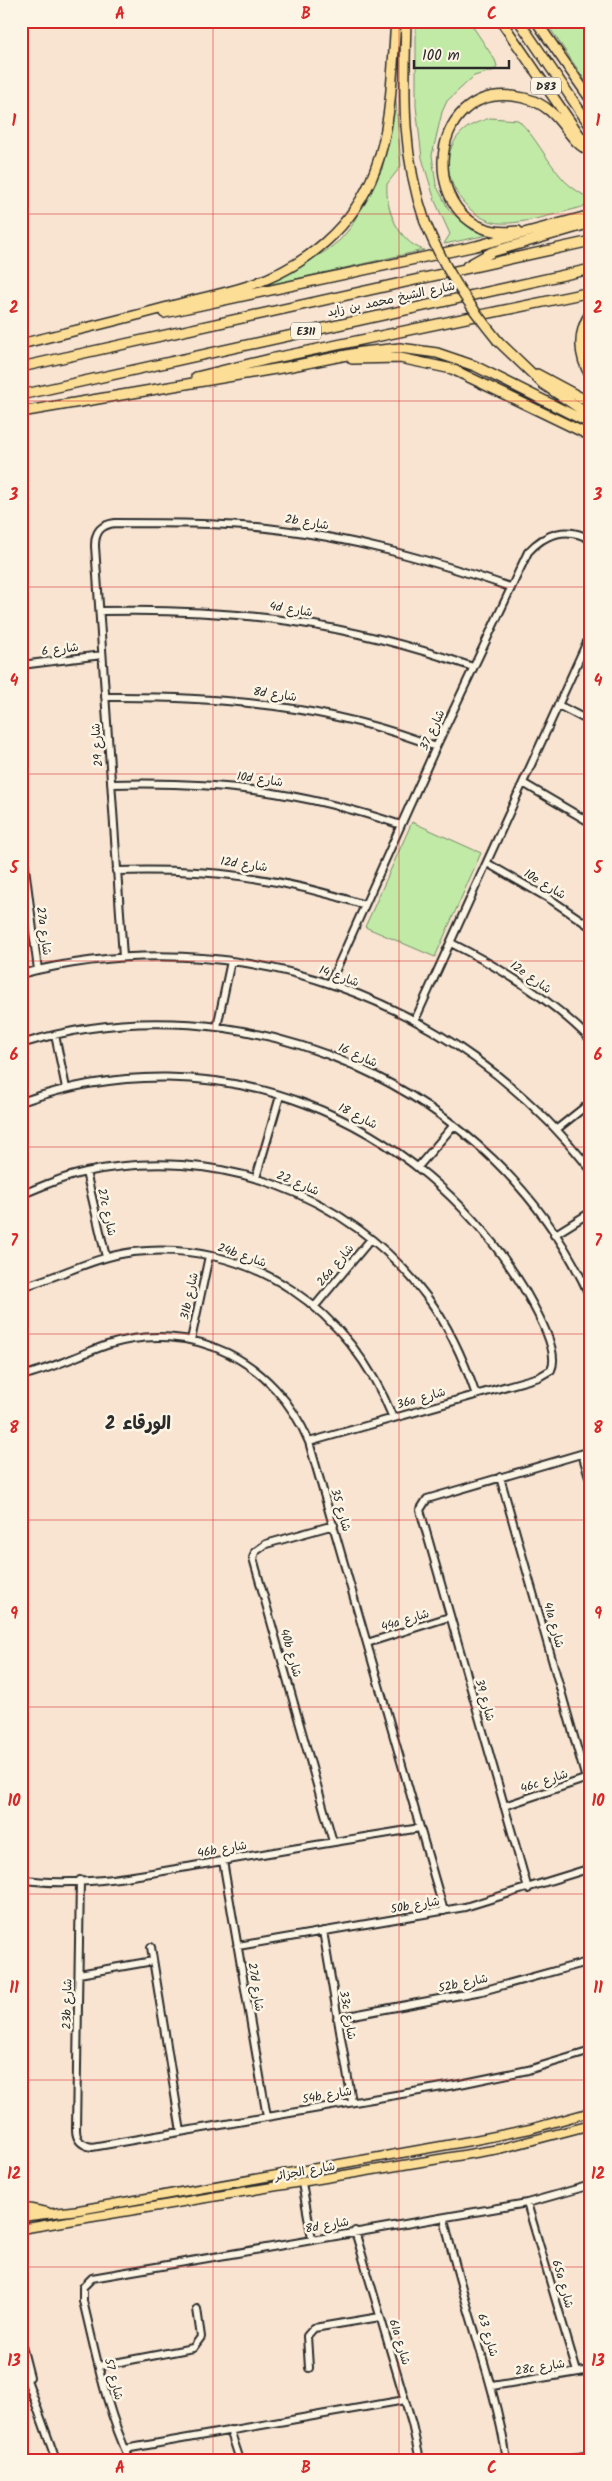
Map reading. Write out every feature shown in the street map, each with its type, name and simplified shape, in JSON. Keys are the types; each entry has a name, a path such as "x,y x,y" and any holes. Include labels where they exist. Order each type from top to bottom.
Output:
{"highway":[{"path":"21,344 236,290 264,280 309,255 344,224 365,193 380,158 385,133 396,21"},
{"path":"406,21 405,142 412,183 440,258 460,292 498,341 556,395 591,416"},
{"name":"D83","path":"501,21 591,151"},
{"name":"D83","path":"519,21 591,127"},
{"path":"536,21 591,100"},
{"path":"591,151 580,145 558,116 546,107 524,98 508,96 485,100 466,111 455,122 444,146 442,163 446,188 460,210 480,225 493,230 513,232 591,215"},
{"path":"124,319 180,310 476,246 577,218"},
{"path":"464,269 492,252 591,222"},
{"name":"شارع الشيخ محمد بن زايد","path":"21,367 591,241"},
{"name":"شارع الشيخ محمد بن زايد","path":"21,395 150,364 591,268"},
{"path":"152,390 270,359 591,292"},
{"path":"591,312 583,328 580,346 583,360 591,377"},
{"path":"287,367 322,358 379,349 400,348 437,354 475,366 591,424"},
{"path":"21,412 287,367 381,357 434,364 470,376 530,408 591,436"},
{"path":"518,361 551,382 591,403"}],"main road":[{"name":"شارع الجزائر","path":"21,2217 79,2210 461,2143 530,2129 591,2112"},
{"name":"شارع الجزائر","path":"21,2230 499,2148 591,2125"},
{"path":"21,2207 49,2213"},
{"path":"21,2235 45,2227"}],"street":[{"name":"2b شارع","path":"97,532 108,524 166,523 233,525 296,532 391,550 510,587"},
{"name":"شارع 29","path":"97,532 95,546 101,611 102,655 123,957"},
{"name":"شارع 37","path":"330,983 436,747 528,552 545,537 567,532 578,534 591,540"},
{"name":"4d شارع","path":"101,611 212,612 297,621 374,636 473,667"},
{"path":"415,1020 591,633"},
{"name":"شارع 6","path":"21,665 102,655"},
{"name":"8d شارع","path":"105,698 200,698 283,706 378,727 436,747"},
{"path":"558,705 591,722"},
{"path":"523,783 591,824"},
{"name":"10d شارع","path":"111,784 210,784 276,792 341,806 401,825"},
{"name":"27a شارع","path":"21,836 24,885 38,970"},
{"name":"10e شارع","path":"486,863 553,901 591,927"},
{"name":"12d شارع","path":"116,871 194,870 252,876 309,888 365,905"},
{"name":"12e شارع","path":"450,943 503,971 532,991 591,1040"},
{"name":"شارع 14","path":"21,974 80,962 123,957 158,956 228,961 280,970 330,983 415,1020 476,1058 498,1074 557,1129 591,1170"},
{"path":"220,1027 228,961"},
{"name":"شارع 16","path":"21,1044 78,1030 134,1024 220,1027 277,1038 338,1058 404,1091 452,1124 504,1171 525,1195 556,1237 591,1299"},
{"path":"53,1036 66,1088"},
{"name":"شارع 18","path":"21,1102 66,1088 121,1079 190,1079 224,1082 280,1096 353,1124 390,1146 444,1189 478,1225 509,1265 542,1324 555,1357 551,1370 539,1377"},
{"path":"256,1178 280,1096"},
{"path":"557,1129 591,1102"},
{"path":"418,1167 452,1124"},
{"name":"شارع 22","path":"21,1195 86,1172 135,1165 184,1165 224,1170 287,1188 345,1218 392,1256 427,1297 456,1344 476,1395"},
{"name":"27c شارع","path":"86,1172 106,1257"},
{"path":"556,1237 591,1212"},
{"name":"26a شارع","path":"316,1306 371,1239"},
{"name":"24b شارع","path":"21,1287 106,1257 160,1251 186,1251 256,1270 297,1293 316,1306 333,1322 363,1359 375,1379 393,1418"},
{"name":"31b شارع","path":"191,1340 209,1256"},
{"name":"شارع 35","path":"21,1376 128,1340 170,1338 191,1340 223,1350 239,1358 267,1379 289,1403 310,1442 444,1911"},
{"name":"36a شارع","path":"310,1442 539,1377"},
{"path":"500,1477 591,1451"},
{"path":"582,1454 591,1483"},
{"name":"شارع 39","path":"500,1477 427,1499 420,1510 449,1618 528,1889"},
{"name":"41a شارع","path":"500,1477 588,1778"},
{"name":"40b شارع","path":"333,1842 253,1558 260,1546 334,1525"},
{"name":"44a شارع","path":"367,1643 449,1618"},
{"name":"46c شارع","path":"504,1806 588,1778"},
{"name":"46b شارع","path":"23,1880 80,1880 132,1875 420,1828"},
{"name":"27d شارع","path":"223,1860 267,2116"},
{"name":"50b شارع","path":"238,1946 444,1911 528,1889 591,1868"},
{"name":"23b شارع","path":"76,2129 80,1880"},
{"name":"33c شارع","path":"323,1931 352,2102"},
{"path":"151,1947 181,2132"},
{"path":"79,1974 153,1961"},
{"name":"52b شارع","path":"337,2018 482,1991 591,1961"},
{"name":"54b شارع","path":"76,2129 81,2143 92,2147 503,2075 591,2051"},
{"path":"302,2183 312,2239"},
{"name":"8d شارع","path":"84,2301 84,2288 92,2278 355,2231 527,2203 591,2185"},
{"name":"65a شارع","path":"527,2203 577,2372"},
{"name":"شارع 63","path":"444,2218 460,2283 492,2386 507,2460"},
{"name":"61a شارع","path":"355,2231 405,2400 420,2460"},
{"name":"شارع 57","path":"84,2301 110,2409 130,2460"},
{"path":"99,2366 193,2348 201,2337 197,2309"},
{"path":"309,2368 307,2336 314,2328 380,2317"},
{"path":"21,2342 37,2402 56,2460"},
{"path":"21,2364 37,2402"},
{"name":"28c شارع","path":"492,2386 591,2370"},
{"path":"125,2449 405,2400"},
{"path":"230,2430 240,2460"},
{"path":"560,2460 591,2455"}],"green space":[{"path":"416,21 469,21 495,60 497,66 495,70 474,76 447,101 442,112 432,155 436,185 449,210 472,230 488,235 444,244 450,234 435,201 422,158 416,106"},
{"path":"545,21 591,21 591,89"},
{"path":"394,75 401,166 387,184 388,203 400,232 415,246 424,250 265,286 326,251 340,240 351,227 382,169 387,147"},
{"path":"490,118 518,120 563,179 591,200 591,205 514,223 493,222 481,217 470,209 460,198 453,186 449,173 449,159 452,146 466,128"},
{"path":"412,822 481,853 435,957 365,927"}],"district":[{"name":"الورقاء 2","path":"138,1423"}]}
